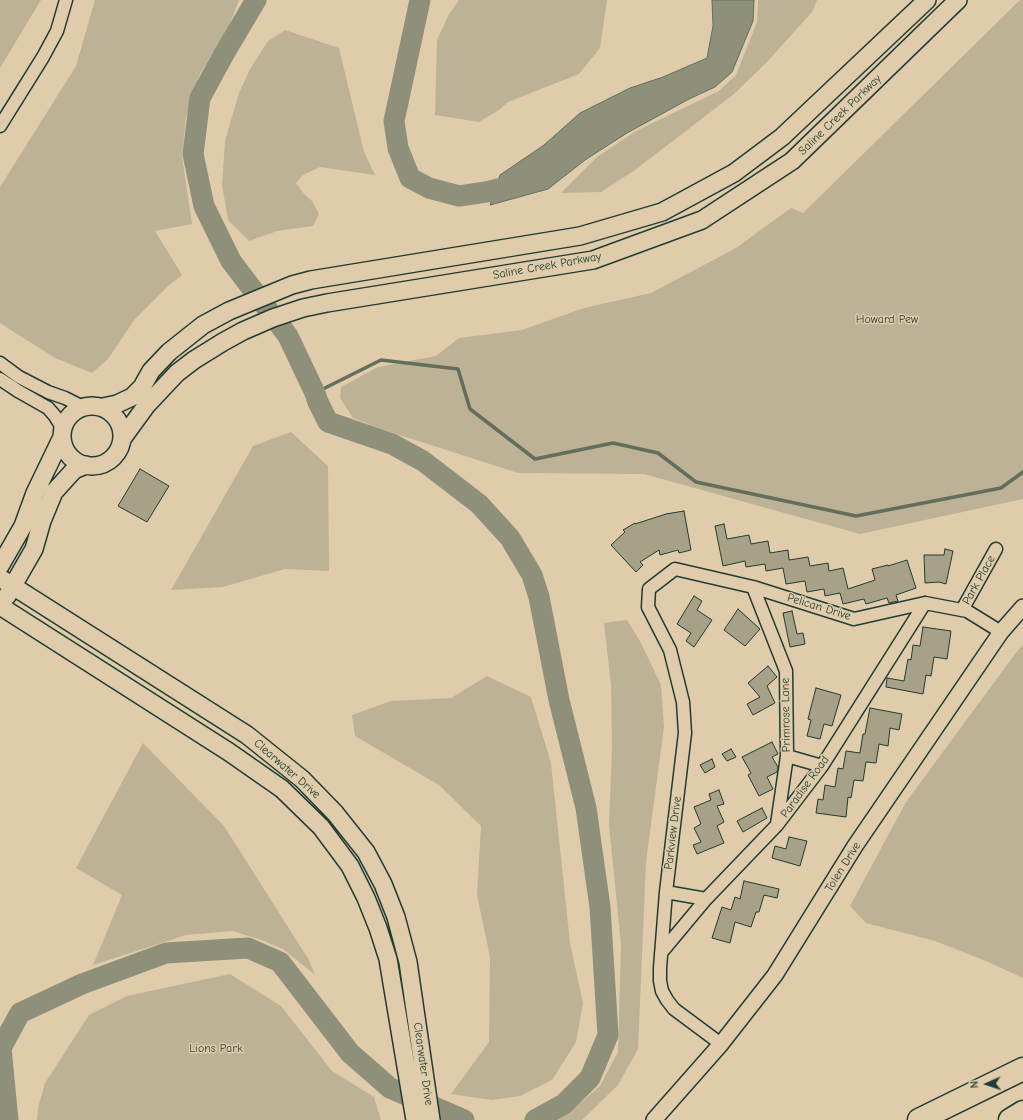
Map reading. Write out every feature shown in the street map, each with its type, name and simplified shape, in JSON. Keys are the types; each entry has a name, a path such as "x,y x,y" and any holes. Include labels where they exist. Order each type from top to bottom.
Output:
{"highway":[{"path":"919,1120 1023,1069"},
{"path":"950,1120 1023,1078"},
{"path":"1010,1120 1023,1112"}],"main road":[{"name":"Saline Creek Parkway","path":"103,407 117,404 132,397 142,387 152,371 169,352 203,325 229,311 292,285 311,280 580,236 662,212 734,173 782,137 927,0"},
{"name":"Saline Creek Parkway","path":"122,439 146,406 177,373 222,342 273,318 303,308 327,303 593,260 702,220 792,161 958,0"},
{"path":"0,566 23,526 35,493 68,418 74,411 83,407 103,407 112,413 118,420 122,429 122,439 120,449 114,457 106,463 96,466 86,465 77,462 64,447 62,433"},
{"path":"0,606 6,582 34,549 42,521 54,492 74,470 86,465"},
{"name":"Clearwater Drive","path":"6,582 247,735 308,784 335,813 366,852 383,884 396,917 408,962 431,1120"},
{"name":"Clearwater Drive","path":"0,606 229,752 282,789 321,827 350,866 366,898 388,959 415,1120"}],"street":[{"path":"0,126 43,57 57,31 66,0"},
{"path":"0,363 19,377 48,392 83,407"},
{"path":"0,379 48,408 55,416 62,433"},
{"name":"Park Place","path":"962,610 996,549"},
{"name":"Pelican Drive","path":"648,600 649,590 675,569 753,587 854,619 925,603 967,611 1001,632"},
{"name":"Primrose Lane","path":"753,587 786,671 787,756 777,825"},
{"name":"Parkview Drive","path":"648,600 648,607 670,650 683,702 685,733 666,892 660,981 662,991 674,1009 721,1044"},
{"name":"Paradise Road","path":"661,953 706,900 777,825 822,766 925,603"},
{"name":"Tolen Drive","path":"654,1120 721,1044 775,975 856,846 1001,632 1023,606"},
{"path":"787,756 822,766"},
{"path":"666,892 706,900"}],"green space":[{"path":"0,0 41,0 0,68"},
{"path":"95,0 239,0 229,26 200,74 186,117 182,156 192,224 155,231 182,275 168,286 135,319 108,359 92,373 55,358 0,323 0,187 76,66"},
{"path":"459,0 607,0 600,48 579,74 508,102 499,110 479,122 435,115 437,40 449,14"},
{"path":"758,0 817,0 812,12 767,62 734,94 635,170 601,192 561,193 597,157 636,131 719,91 736,75 757,22"},
{"name":"Howard Pew","path":"1020,0 1023,0 1023,499 860,534 644,474 518,473 381,429 353,418 340,398 341,387 378,367 436,356 459,338 522,330 584,308 651,293 736,248 791,208 803,213"},
{"path":"285,30 339,48 364,152 375,175 320,167 303,175 296,183 305,195 312,201 319,214 313,226 277,231 249,241 228,220 222,185 225,141 239,93 250,69 268,41"},
{"path":"291,432 328,466 329,571 285,569 223,587 171,590 253,446"},
{"path":"627,620 641,643 661,685 664,727 646,862 638,1049 618,1085 582,1120 554,1120 570,1112 600,1086 618,1052 621,945 609,825 612,748 611,685 604,623"},
{"path":"1023,645 1023,978 986,961 935,941 866,923 850,906 906,802"},
{"path":"487,676 531,697 551,763 570,943 583,1003 576,1042 552,1080 520,1096 492,1100 451,1094 489,1042 490,957 477,895 481,826 439,785 355,736 352,715 391,701 451,698"},
{"path":"143,743 224,826 309,960 315,975 283,949 233,931 186,935 93,965 122,895 76,868"},
{"name":"Lions Park","path":"230,974 281,1006 332,1071 374,1097 381,1120 37,1120 38,1108 45,1083 89,1015 127,996"}],"shaded area":[{"path":"712,0 754,0 753,21 732,72 715,87 689,99 627,133 585,160 548,189 490,205 500,175 544,145 580,113 630,88 663,77 707,58 713,26"}],"building":[{"path":"140,469 169,486 147,522 118,506"},
{"path":"684,511 691,550 679,553 678,550 660,555 659,550 640,562 643,565 636,572 611,545 625,532 623,530 635,523 666,514"},
{"path":"724,524 727,539 749,535 751,544 768,541 770,553 788,550 789,560 808,557 810,566 828,563 829,571 843,568 848,589 875,580 872,569 907,560 916,588 896,595 898,601 889,603 887,598 866,604 864,599 843,604 840,593 825,596 824,589 807,592 805,581 786,584 783,568 766,571 765,564 746,567 745,561 723,566 715,526"},
{"path":"945,549 953,551 946,584 939,582 925,583 924,555 944,555"},
{"path":"694,596 702,601 697,610 712,620 694,647 686,641 691,633 677,624"},
{"path":"738,609 760,629 745,646 724,630"},
{"path":"792,611 797,634 803,633 805,644 790,647 783,613"},
{"path":"923,627 951,631 947,659 934,657 931,676 926,675 923,694 886,687 887,678 904,681 908,659 911,660 913,645 920,646"},
{"path":"768,666 777,677 767,686 775,703 753,715 747,704 760,697 748,683"},
{"path":"816,688 841,695 832,726 824,724 820,739 807,736 811,720 808,719"},
{"path":"870,708 902,714 899,730 890,728 888,746 879,744 876,763 866,762 863,781 854,780 851,798 848,797 846,817 816,813 818,799 823,800 825,785 835,787 838,768 843,769 846,751 860,753"},
{"path":"772,742 778,754 772,757 778,767 777,772 767,777 773,789 759,796 748,775 751,773 742,757"},
{"path":"731,749 736,757 727,761 722,754"},
{"path":"712,759 715,767 705,773 700,765"},
{"path":"719,790 724,804 717,806 724,822 717,826 724,843 697,854 693,845 701,842 694,828 701,824 694,807 711,800 709,794"},
{"path":"762,808 767,818 743,832 737,821"},
{"path":"789,837 807,841 800,866 772,858 775,846 786,849"},
{"path":"744,881 779,889 777,898 764,895 759,912 756,912 751,927 735,922 730,943 712,938 722,907 731,910 735,897 740,899"}],"waterway":[{"path":"256,0 200,98 193,154 204,206 231,261 288,336 328,422 392,444 423,461 479,504 510,538 532,575 539,597 559,700 586,808 600,907 608,1035 590,1078 564,1104 535,1120"},
{"path":"420,0 394,121 398,148 410,178 429,188 459,196 486,192 523,183"},
{"path":"315,393 381,360 458,369 470,409 535,459 613,443 658,453 696,482 856,516 1001,488 1023,472"},
{"path":"8,1120 1,1048 20,1013 82,984 166,953 248,948 280,962 350,1053 390,1088 464,1120"}]}
